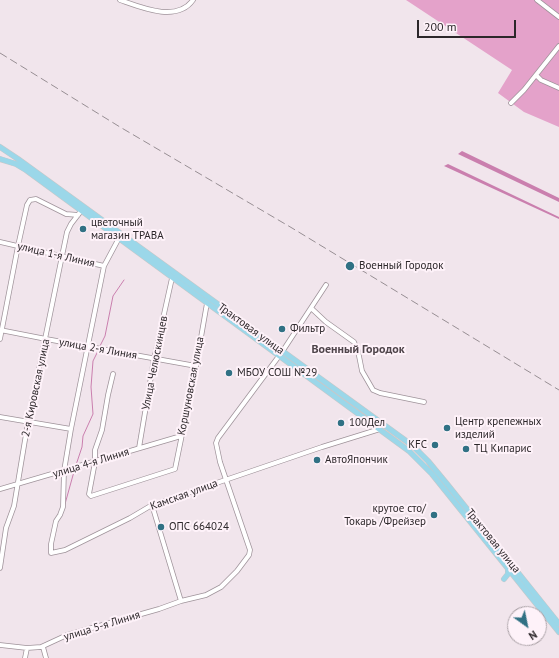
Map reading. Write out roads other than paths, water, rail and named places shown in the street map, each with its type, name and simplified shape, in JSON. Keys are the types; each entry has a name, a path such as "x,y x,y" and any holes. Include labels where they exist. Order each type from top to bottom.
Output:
{"main road":[{"name":"Трактовая улица","path":"0,147 24,163 281,354 418,458 486,536 559,624"},
{"name":"Трактовая улица","path":"0,159 16,164 79,213 119,238 206,303 354,403 421,454 447,484 508,568 559,632"},
{"path":"504,580 508,574 508,568"}],"street":[{"path":"120,0 147,10 170,12 185,8 193,0"},
{"path":"537,0 559,17"},
{"path":"511,103 559,46"},
{"path":"536,75 541,80 559,88"},
{"path":"0,339 18,246 27,205 30,200 36,199 66,214 79,213"},
{"name":"2-я Кировская улица","path":"0,568 6,528 14,506 28,422 62,256 71,224 79,213"},
{"name":"улица 1-я Линия","path":"0,242 104,266 119,238"},
{"path":"64,471 104,266"},
{"name":"Улица Челюскинцев","path":"139,448 154,358 172,278"},
{"path":"226,480 216,443 218,438 281,354 326,286"},
{"name":"Коршуновская улица","path":"95,462 89,494 91,496 175,469 196,366 206,303"},
{"path":"311,308 326,322 354,342 358,351 362,371 373,390 380,393 424,402"},
{"name":"улица 2-я Линия","path":"1,330 46,340 196,366"},
{"path":"95,462 97,442 102,430 113,374"},
{"path":"0,417 71,429"},
{"name":"Камская улица","path":"64,471 63,507 60,516 56,521 51,544 51,554 65,550 130,518 152,505 322,447 380,429"},
{"name":"улица 4-я Линия","path":"0,489 181,436"},
{"name":"улица 5-я Линия","path":"0,645 27,648 43,647 67,635 206,595 221,587 238,571 250,550 226,480"},
{"path":"152,505 181,601"},
{"path":"43,647 46,658"},
{"path":"25,658 27,648"}],"waterway":[{"path":"100,346 105,336 113,296 124,280"},
{"path":"76,465 82,447 83,436 93,414 91,387 93,361 99,349"},
{"path":"65,504 75,468"}],"railway":[{"path":"0,53 120,127 292,228 559,390"}],"place":[{"name":"цветочный магазин ТРАВА","path":"83,229"},
{"name":"Военный Городок","path":"350,266"},
{"name":"Фильтр","path":"282,329"},
{"name":"МБОУ СОШ №29","path":"229,373"},
{"name":"100Дел","path":"341,423"},
{"name":"Центр крепежных изделий","path":"447,428"},
{"name":"KFC","path":"435,445"},
{"name":"ТЦ Кипарис","path":"466,449"},
{"name":"АвтоЯпончик","path":"317,460"},
{"name":"крутое сто/ Токарь /Фрейзер","path":"434,515"},
{"name":"ОПС 664024","path":"161,527"}],"district":[{"name":"Военный Городок","path":"358,350"}]}
